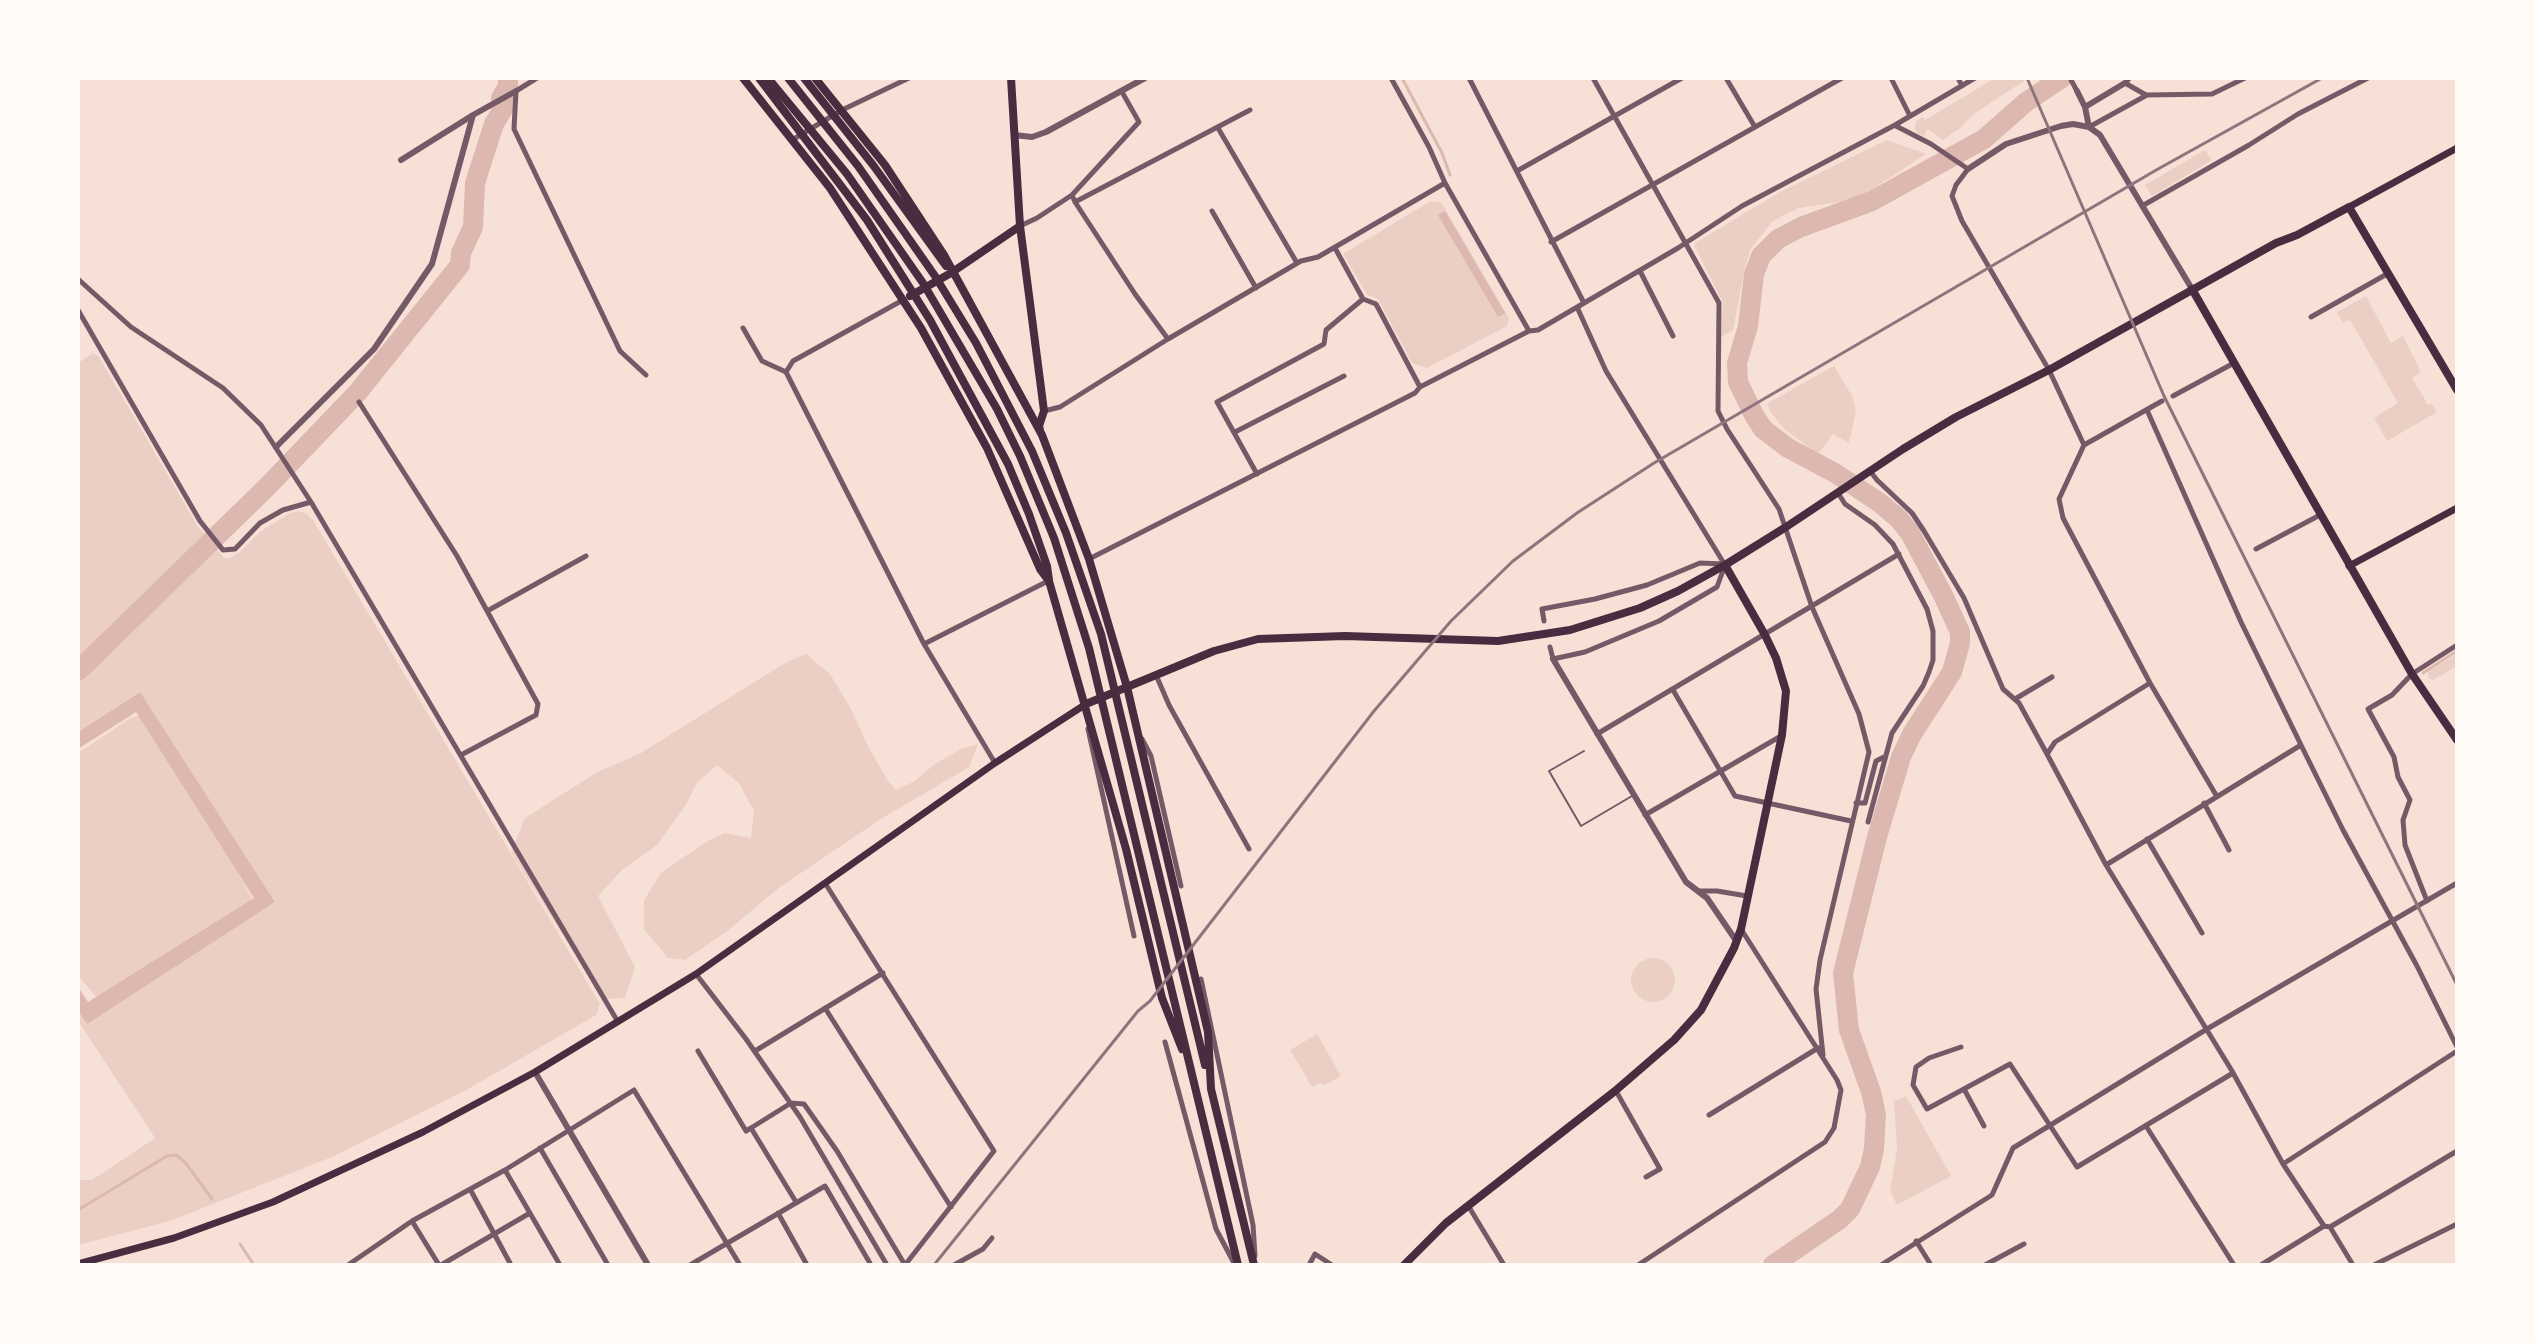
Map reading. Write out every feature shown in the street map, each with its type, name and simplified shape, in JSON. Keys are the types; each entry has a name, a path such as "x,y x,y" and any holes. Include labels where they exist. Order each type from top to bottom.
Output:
{"highway":[{"path":"743,78 838,199 903,300 954,384 987,448 1040,569 1049,581"},
{"path":"759,78 867,220 930,320 984,416 1025,502 1047,566 1086,704 1126,849 1162,998 1194,1080"},
{"path":"768,78 814,131 878,216 940,309 997,409 1054,538 1101,694 1236,1265"},
{"path":"788,78 913,242 976,343 1032,451 1066,533 1101,634 1254,1265"},
{"path":"804,78 951,273 996,348 1042,435"},
{"path":"815,78 885,165 944,255 951,273"},
{"path":"1011,78 1020,226 1044,411 1039,426 1089,559 1127,687 1208,1032 1211,1089"},
{"path":"1086,704 1214,651 1258,639 1345,636 1498,641 1543,636 1618,617 1678,591 1725,565 1956,417 2049,370 2276,243 2349,207 2457,390"},
{"path":"903,300 951,273 1020,226"},
{"path":"2192,289 2412,674 2457,740"},
{"path":"1049,581 1089,559"},
{"path":"1404,1265 1430,1238 1615,1091 1689,1025 1714,989 1737,942 1782,735 1786,691 1765,635 1725,565"}],"main road":[{"path":"2349,207 2457,149"},
{"path":"2349,566 2457,508"},
{"path":"78,1264 174,1238 273,1202 423,1132 535,1072 696,974 995,763 1086,704"}],"street":[{"path":"401,160 537,78"},
{"path":"792,140 842,110 909,78"},
{"path":"1014,135 1032,137 1046,132 1145,78"},
{"path":"1391,78 1445,183 1529,331"},
{"path":"1593,78 1719,303 1718,411 1779,509 1812,607 1859,714 1869,752 1818,974 1816,989 1823,1055"},
{"path":"1517,171 1682,78"},
{"path":"1726,78 1755,127"},
{"path":"1551,242 1842,78"},
{"path":"1891,78 1910,116"},
{"path":"1958,78 1962,86"},
{"path":"1089,559 1415,393 1420,387 1529,331 1538,330 1640,271 1742,206 1895,125 1975,78"},
{"path":"2070,78 2085,107 2089,127"},
{"path":"2089,127 2147,95 2212,94 2245,78"},
{"path":"2142,206 2298,114 2368,78"},
{"path":"1472,79 1584,303"},
{"path":"2085,107 2127,81 2147,95"},
{"path":"516,91 514,129 620,351 646,375"},
{"path":"1073,198 1139,122 1122,92"},
{"path":"1020,226 1250,110"},
{"path":"276,447 374,349 432,264 473,115"},
{"path":"2084,445 2049,370 1962,221 1952,196 1965,167 2006,144 2061,126 2073,124 2089,127 2100,135 2192,289"},
{"path":"1895,125 1965,167"},
{"path":"1218,128 1297,263"},
{"path":"1044,411 1060,407 1087,392 1168,339 1297,263 1335,248 1445,183"},
{"path":"1073,198 1168,339"},
{"path":"1212,211 1256,288"},
{"path":"1335,248 1363,299 1376,304 1420,387"},
{"path":"1640,271 1673,336"},
{"path":"2311,317 2387,274"},
{"path":"78,279 131,327 223,388 261,425 311,502 618,1023"},
{"path":"1257,474 1217,402 1324,344 1326,330 1363,299"},
{"path":"786,372 793,361 903,300"},
{"path":"1577,307 1606,371 1725,565"},
{"path":"78,310 200,521 223,550 235,549 260,523 283,510 311,502"},
{"path":"743,328 762,361 786,372 924,644 995,763"},
{"path":"2173,396 2234,363"},
{"path":"1235,432 1344,376"},
{"path":"2162,401 2084,445 2059,499 2063,518 2150,683 2216,795"},
{"path":"359,402 489,610 538,704 536,715 461,755"},
{"path":"2147,410 2235,609 2457,1049 2283,1164"},
{"path":"1869,470 1912,513 1924,531 1964,598 2003,689 2015,700 2047,754 2106,865 2207,1029 2283,1164 2353,1265"},
{"path":"1839,491 1845,504 1885,535 1899,554 1931,620 1933,660 1923,686 1892,733 1868,822"},
{"path":"2256,549 2320,515"},
{"path":"1597,734 1899,554"},
{"path":"489,610 586,556"},
{"path":"1544,621 1542,609 1647,585 1700,563 1725,565"},
{"path":"1553,659 1585,652 1659,621 1717,587 1725,565"},
{"path":"924,644 1049,581"},
{"path":"2427,901 2405,845 2403,820 2410,800 2398,777 2394,757 2368,709 2392,695 2412,674 2457,645"},
{"path":"1550,647 1553,659 1686,882 1707,898 1737,942"},
{"path":"1156,675 1169,705 1249,849"},
{"path":"2015,700 2052,677"},
{"path":"2047,754 2055,742 2150,683"},
{"path":"1673,690 1735,796 1851,821"},
{"path":"1086,704 1089,738 1134,936"},
{"path":"1137,727 1151,756 1181,886"},
{"path":"1645,815 1782,735"},
{"path":"2106,865 2301,745"},
{"path":"1856,803 1865,803 1876,761 1885,757"},
{"path":"2204,803 2229,850"},
{"path":"2147,839 2202,933"},
{"path":"698,1051 746,1131 791,1103 804,1104 837,1151 905,1265 994,1151 825,883"},
{"path":"1881,1265 1992,1195 2013,1148 2207,1029 2457,883"},
{"path":"1697,891 1748,897"},
{"path":"1638,1265 1754,1190 1825,1142 1832,1134 1841,1090 1823,1055 1741,929"},
{"path":"755,1051 883,973"},
{"path":"696,974 791,1103 887,1265"},
{"path":"1201,979 1253,1225 1254,1265"},
{"path":"825,1008 952,1207"},
{"path":"1165,1042 1216,1229 1236,1265"},
{"path":"1961,1047 1929,1058 1916,1067 1913,1085 1927,1109 2010,1064 2077,1167 2233,1073"},
{"path":"1709,1115 1818,1048"},
{"path":"535,1072 648,1265"},
{"path":"1964,1089 1984,1126"},
{"path":"348,1265 412,1221 505,1170 634,1090 740,1265"},
{"path":"1615,1091 1660,1169 1646,1177"},
{"path":"2146,1126 2234,1265"},
{"path":"751,1128 796,1202"},
{"path":"540,1148 608,1265"},
{"path":"2261,1265 2457,1151"},
{"path":"505,1170 560,1265"},
{"path":"690,1265 825,1186 871,1265"},
{"path":"470,1189 511,1265"},
{"path":"1469,1207 1504,1265"},
{"path":"412,1221 440,1265 530,1213"},
{"path":"778,1213 807,1265"},
{"path":"2374,1265 2457,1224"},
{"path":"954,1265 983,1249 992,1238"},
{"path":"1916,1241 1931,1265"},
{"path":"1985,1265 2024,1244"},
{"path":"1309,1265 1315,1254 1332,1265"}],"lane":[{"path":"1584,751 1549,771 1581,826 1633,796"}],"shaded area":[{"path":"1995,78 2023,78 2024,81 1972,115 1962,127 1943,140 1927,129 1924,136 1917,133 1916,121 1923,117 1925,120"},
{"path":"1887,140 1926,154 1870,191 1846,201 1799,208 1773,221 1751,248 1733,330 1721,337 1723,303 1695,243 1780,192"},
{"path":"2205,150 2212,160 2152,196 2145,185"},
{"path":"1431,201 1441,202 1509,318 1507,326 1427,368 1412,363 1378,299 1367,295 1343,254"},
{"path":"1445,211 1505,313 1498,317 1438,215"},
{"path":"2366,296 2391,343 2403,336 2421,372 2412,378 2428,405 2431,403 2437,412 2387,441 2374,418 2398,403 2350,320 2343,323 2337,312"},
{"path":"93,353 99,357 197,525 224,558 240,552 260,532 290,513 299,511 313,520 600,1004 596,1015 463,1092 332,1157 170,1221 78,1245 78,1180 92,1180 155,1138 78,1021 78,1010 87,1023 275,902 139,692 78,732 78,363"},
{"path":"1834,366 1852,396 1856,411 1849,443 1833,434 1818,454 1783,428 1770,411 1768,403"},
{"path":"806,654 830,674 870,750 896,790 961,749 978,744 969,767 881,819 780,887 726,932 685,960 668,958 644,929 644,900 662,872 724,833 751,838 754,811 739,783 717,765 697,783 684,808 657,845 622,870 598,896 635,967 625,998 603,999 511,852 525,818 596,773 641,753 787,662"},
{"path":"2457,654 2457,666 2433,680 2429,678 2428,672"},
{"path":"140,692 275,902 87,1024 78,1010 78,987 88,1002 254,898 136,712 78,749 78,732"},
{"path":"140,715 254,902 100,1001 78,976 78,753"},
{"path":"1653,958 1668,965 1675,980 1668,995 1653,1002 1638,995 1631,980 1638,965"},
{"path":"1317,1034 1341,1076 1325,1085 1319,1083 1312,1087 1290,1050"},
{"path":"1906,1096 1951,1176 1897,1205 1890,1191 1897,1149 1894,1101"}],"waterway":[{"path":"78,671 268,486 358,392 460,265 461,253 473,227 475,183 494,124 506,104 501,98 508,86 508,78"},
{"path":"1402,78 1442,153 1450,175"},
{"path":"1773,1265 1850,1209 1870,1167 1876,1115 1849,1030 1843,973 1877,837 1901,757 1912,734 1952,672 1960,632 1910,533 1899,519 1835,473 1788,448 1763,429 1754,415 1738,382 1737,363 1748,326 1754,274 1761,256 1778,239 1801,227 1872,201 1984,139 2026,102 2062,78"},
{"path":"2423,673 2457,651"},
{"path":"78,1210 167,1156 176,1155 185,1162 212,1199"},
{"path":"240,1244 254,1265"}],"railway":[{"path":"2027,78 2164,396 2457,985"},
{"path":"934,1265 1138,1011 1150,1001 1374,711 1451,621 1513,561 1577,513 1654,463 2158,169 2322,78"}]}
